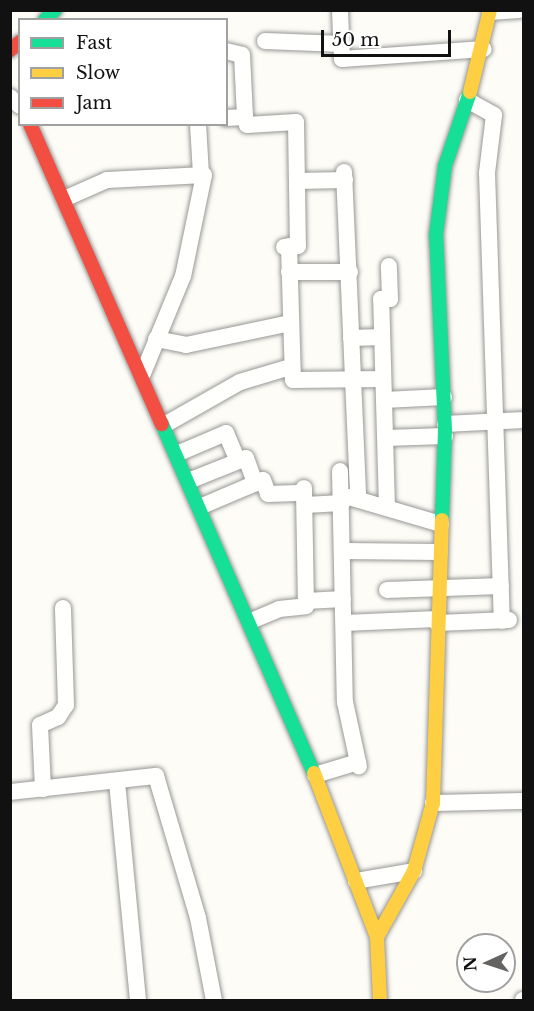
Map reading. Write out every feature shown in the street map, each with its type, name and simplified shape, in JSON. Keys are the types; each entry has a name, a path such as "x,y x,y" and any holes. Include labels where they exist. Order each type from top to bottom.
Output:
{"street":[{"path":"340,10 342,59 484,49"},
{"path":"377,937 414,872 433,803 438,588 445,430 436,235 445,166 484,49 490,11 519,10"},
{"path":"265,41 342,44"},
{"path":"228,52 242,55 247,124 296,123 298,246 286,246 289,272 290,367 293,380 383,379"},
{"path":"344,623 505,620 501,586 494,421 487,173 494,115 467,100"},
{"path":"228,118 245,117"},
{"path":"31,126 179,453 315,775 377,937 380,1000"},
{"path":"143,373 183,276 201,175 198,126"},
{"path":"64,199 107,180 201,175"},
{"path":"297,181 345,176 350,272 353,379 343,552 345,702 358,764 315,775"},
{"path":"387,508 381,299 390,299 389,266"},
{"path":"289,272 350,272"},
{"path":"156,339 186,345 290,323"},
{"path":"351,338 382,337"},
{"path":"166,424 240,382 290,367"},
{"path":"384,400 444,397"},
{"path":"386,438 494,421 524,420"},
{"path":"179,453 226,433 238,461"},
{"path":"190,480 246,458 255,483"},
{"path":"340,471 347,499"},
{"path":"202,506 263,480 268,494 347,499 441,524"},
{"path":"304,495 306,601"},
{"path":"343,552 440,552"},
{"path":"387,590 501,586"},
{"path":"251,621 306,601 344,599"},
{"path":"43,789 40,725 58,717 66,705 63,608"},
{"path":"10,792 156,777 161,783 214,1000"},
{"path":"117,782 138,1000"},
{"path":"433,803 524,801"},
{"path":"356,881 414,872"}],"traffic: fast":[{"path":"47,18 55,10"},
{"path":"442,520 445,430 436,235 445,166 470,92"},
{"path":"162,424 314,773"}],"traffic: slow":[{"path":"470,92 490,10"},
{"path":"377,937 414,871 433,803 442,520"},
{"path":"314,773 377,937 380,1000"}],"traffic: jam":[{"path":"10,50 18,44"},
{"path":"31,126 162,424"}]}
